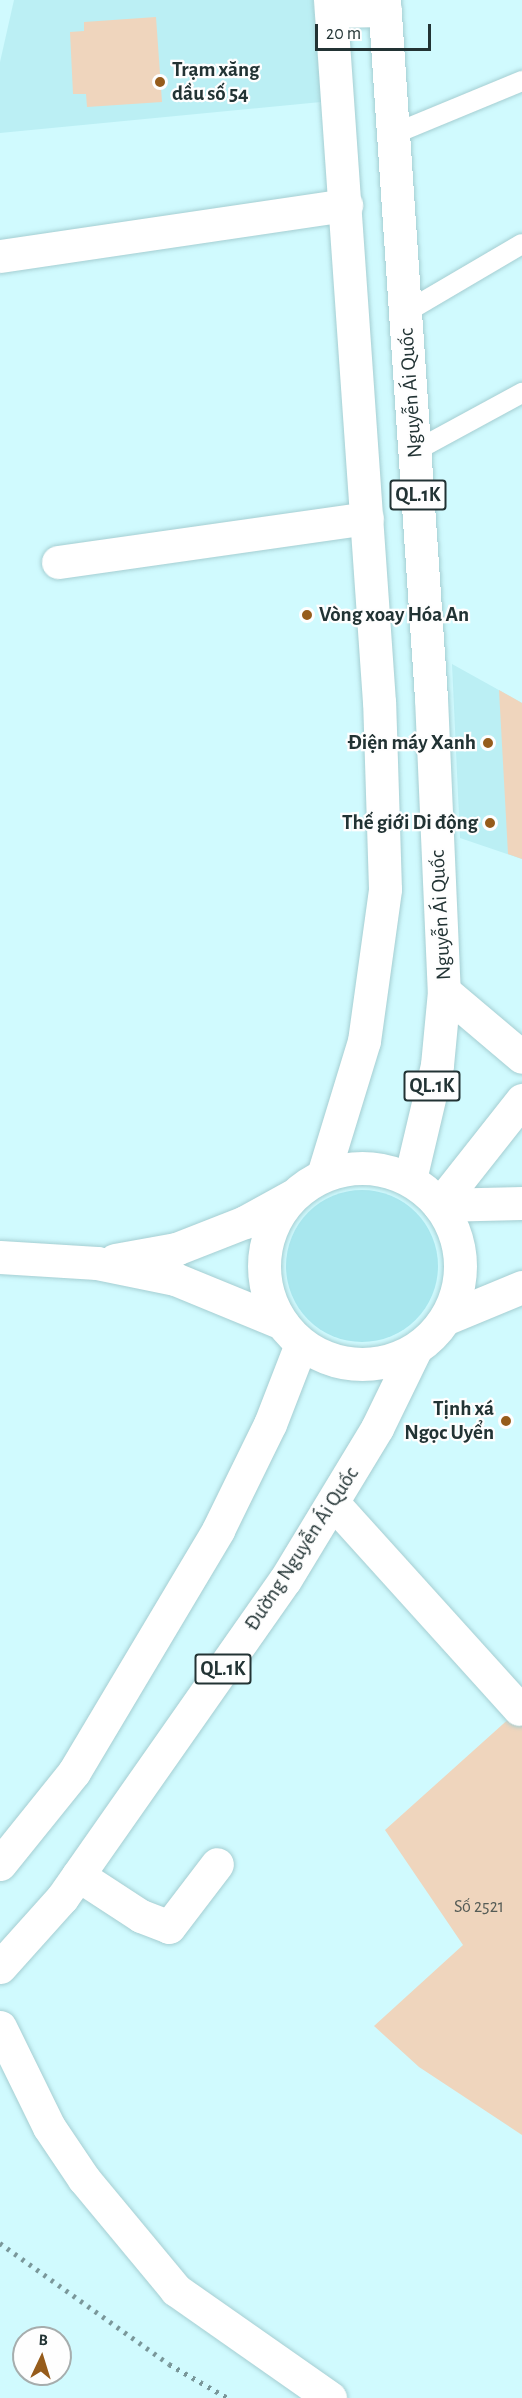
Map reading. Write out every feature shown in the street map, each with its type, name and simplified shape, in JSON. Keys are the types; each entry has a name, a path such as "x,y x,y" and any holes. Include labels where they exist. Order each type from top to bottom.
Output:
{"main road":[{"path":"330,5 385,5"},
{"name":"QL.1K","path":"323,1175 364,1041 385,889 379,702 346,205 330,5"},
{"name":"Nguyễn Ái Quốc","path":"385,5 415,451 444,991 437,1065 410,1179"},
{"path":"0,256 346,205"},
{"path":"58,562 367,518"},
{"path":"444,991 522,1057"},
{"path":"439,1204 522,1100"},
{"path":"0,1257 97,1263 175,1278 290,1333 321,1356 352,1364 392,1360 414,1350 434,1336 447,1318 460,1280 458,1240 439,1204 410,1179 381,1169 362,1168 323,1175 292,1196 245,1222 176,1249 97,1263"},
{"path":"0,1863 74,1772 218,1530 270,1425 290,1333 265,1291 262,1256 272,1224 292,1196"},
{"path":"439,1204 522,1203"},
{"path":"447,1318 522,1287"},
{"name":"Đường Nguyễn Ái Quốc","path":"0,1967 78,1875 279,1590 334,1504 414,1350"},
{"path":"334,1504 519,1709"},
{"path":"78,1875 141,1916 169,1927 218,1864"},
{"path":"0,2027 49,2127 84,2179 176,2290 330,2398"}],"lane":[{"path":"394,134 522,81"},
{"path":"406,312 522,244"},
{"path":"415,451 522,393"}],"shaded area":[{"name":"Trạm xăng dầu số 54","path":"14,0 313,0 321,102 0,133 0,62"},
{"name":"Điện máy Xanh","path":"452,664 522,703 522,859 460,838"},
{"path":"362,1190 377,1191 391,1196 416,1212 432,1237 437,1251 437,1281 432,1295 416,1320 391,1336 377,1341 362,1342 347,1341 333,1336 308,1320 292,1295 287,1281 286,1266 287,1251 292,1237 308,1212 333,1196 347,1191"}],"building":[{"path":"156,17 162,102 87,107 86,94 73,94 70,32 84,31 84,22"},
{"path":"499,690 522,703 522,859 508,854"},
{"path":"522,1707 522,2135 419,2067 374,2026 463,1945 385,1830"}],"railway":[{"path":"0,2243 169,2364 228,2398"}],"place":[{"name":"Trạm xăng dầu số 54","path":"160,82"},
{"name":"Vòng xoay Hóa An","path":"307,615"},
{"name":"Điện máy Xanh","path":"488,743"},
{"name":"Thế giới Di động","path":"490,823"},
{"name":"Tịnh xá Ngọc Uyển","path":"506,1421"}]}
